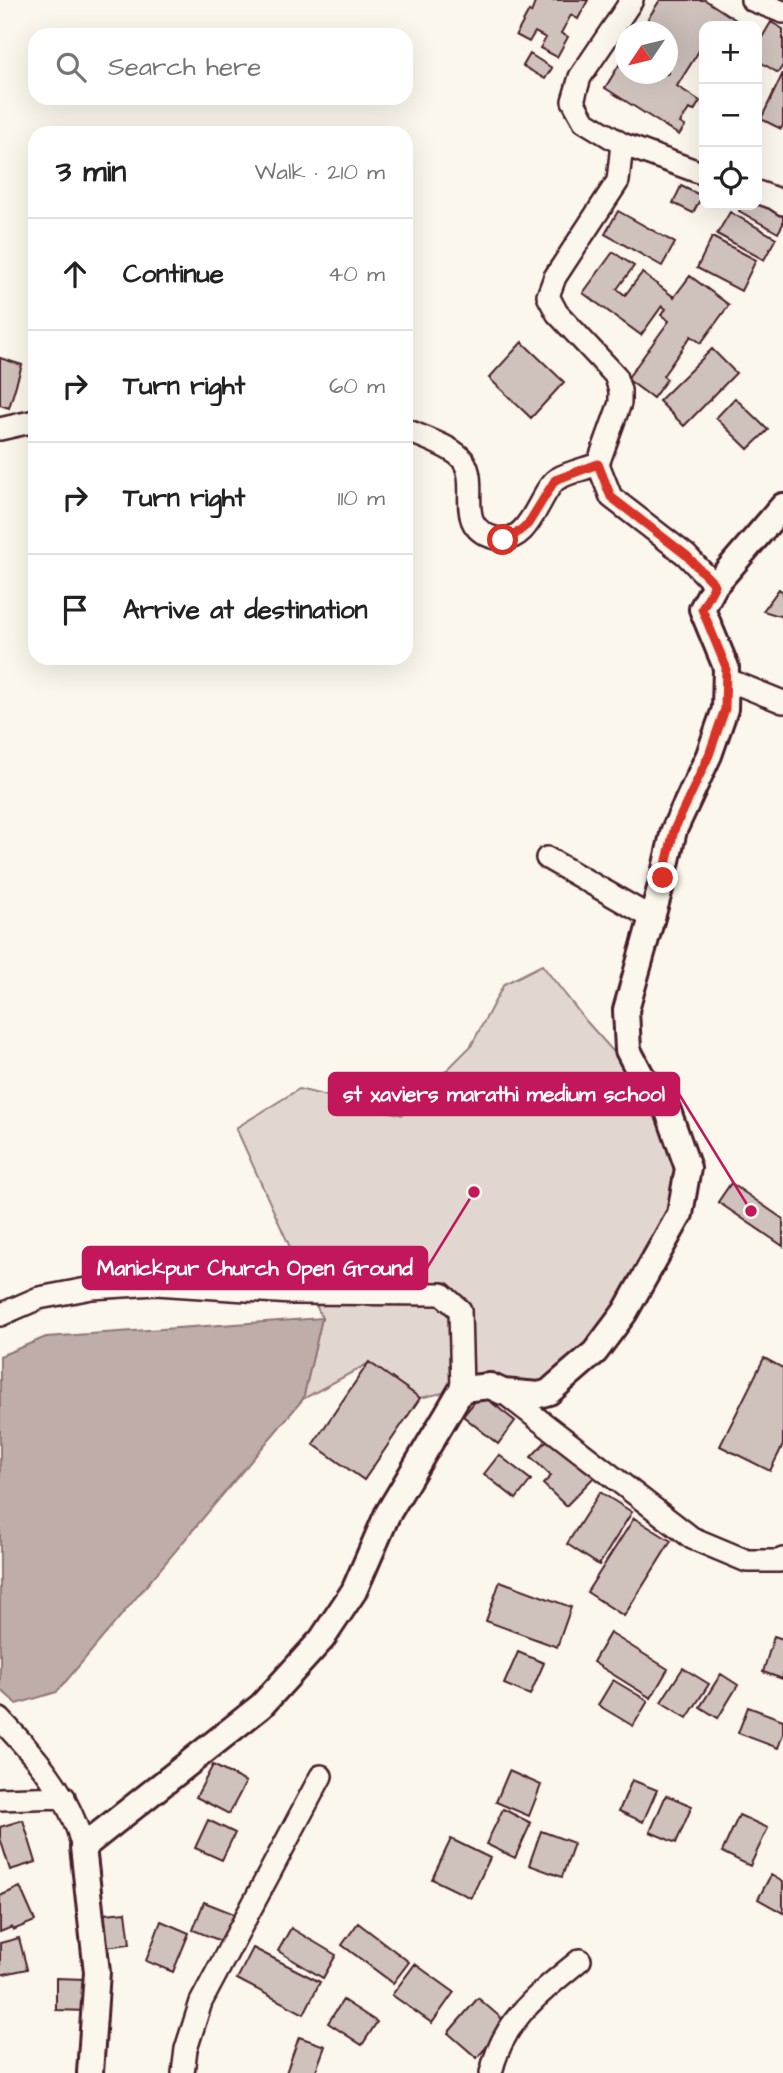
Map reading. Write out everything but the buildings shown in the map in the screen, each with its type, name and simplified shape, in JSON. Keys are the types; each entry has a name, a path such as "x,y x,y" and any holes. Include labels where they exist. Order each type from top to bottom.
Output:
{"street":[{"path":"632,0 580,77 573,101 583,121 622,144 699,172"},
{"path":"752,0 783,12"},
{"path":"622,144 618,181 555,277 548,296 557,313 615,375 620,390 620,403 598,464 611,497 686,555 715,585"},
{"path":"762,194 783,204"},
{"path":"0,429 28,423"},
{"path":"413,433 455,452 464,461 467,470 468,502 474,524 482,534 503,540 512,537 528,524 555,480 598,464"},
{"path":"503,1392 539,1395 549,1392 595,1352 625,1312 680,1214 688,1168 668,1111 641,1075 628,1050 626,1010 674,830 709,755 725,709 726,667 702,609 715,585 783,506"},
{"path":"726,679 783,702"},
{"path":"547,858 652,918"},
{"path":"0,1315 39,1298 92,1288 156,1284 292,1293 442,1294 460,1310 461,1389 387,1515 354,1591 322,1639 261,1706 83,1847"},
{"path":"461,1389 490,1386 503,1392 692,1538 747,1561 783,1559"},
{"path":"0,1719 37,1758 64,1797 77,1824 83,1847 97,1972 90,2073"},
{"path":"183,2073 186,2049 201,2002 321,1776"},
{"path":"0,1799 64,1797"},
{"path":"491,2073 505,2035 518,2014 580,1959"}],"shaded area":[{"path":"542,965 587,1022 638,1079 693,1168 622,1307 540,1394 461,1389 420,1398 369,1363 303,1399 322,1318 236,1128 299,1089 402,1115 471,1046 504,984"},
{"path":"322,1318 303,1399 57,1692 17,1704 0,1689 0,1356 46,1337"}],"place":[{"name":"Manickpur Church Open Ground","path":"474,1192"},
{"name":"st xaviers marathi medium school","path":"751,1211"}],"route":[{"path":"503,540 512,537 528,524 555,480 598,464 611,497 630,509 653,531 686,555 715,585 702,609 726,667 725,709 709,755 674,830 663,878"}]}
